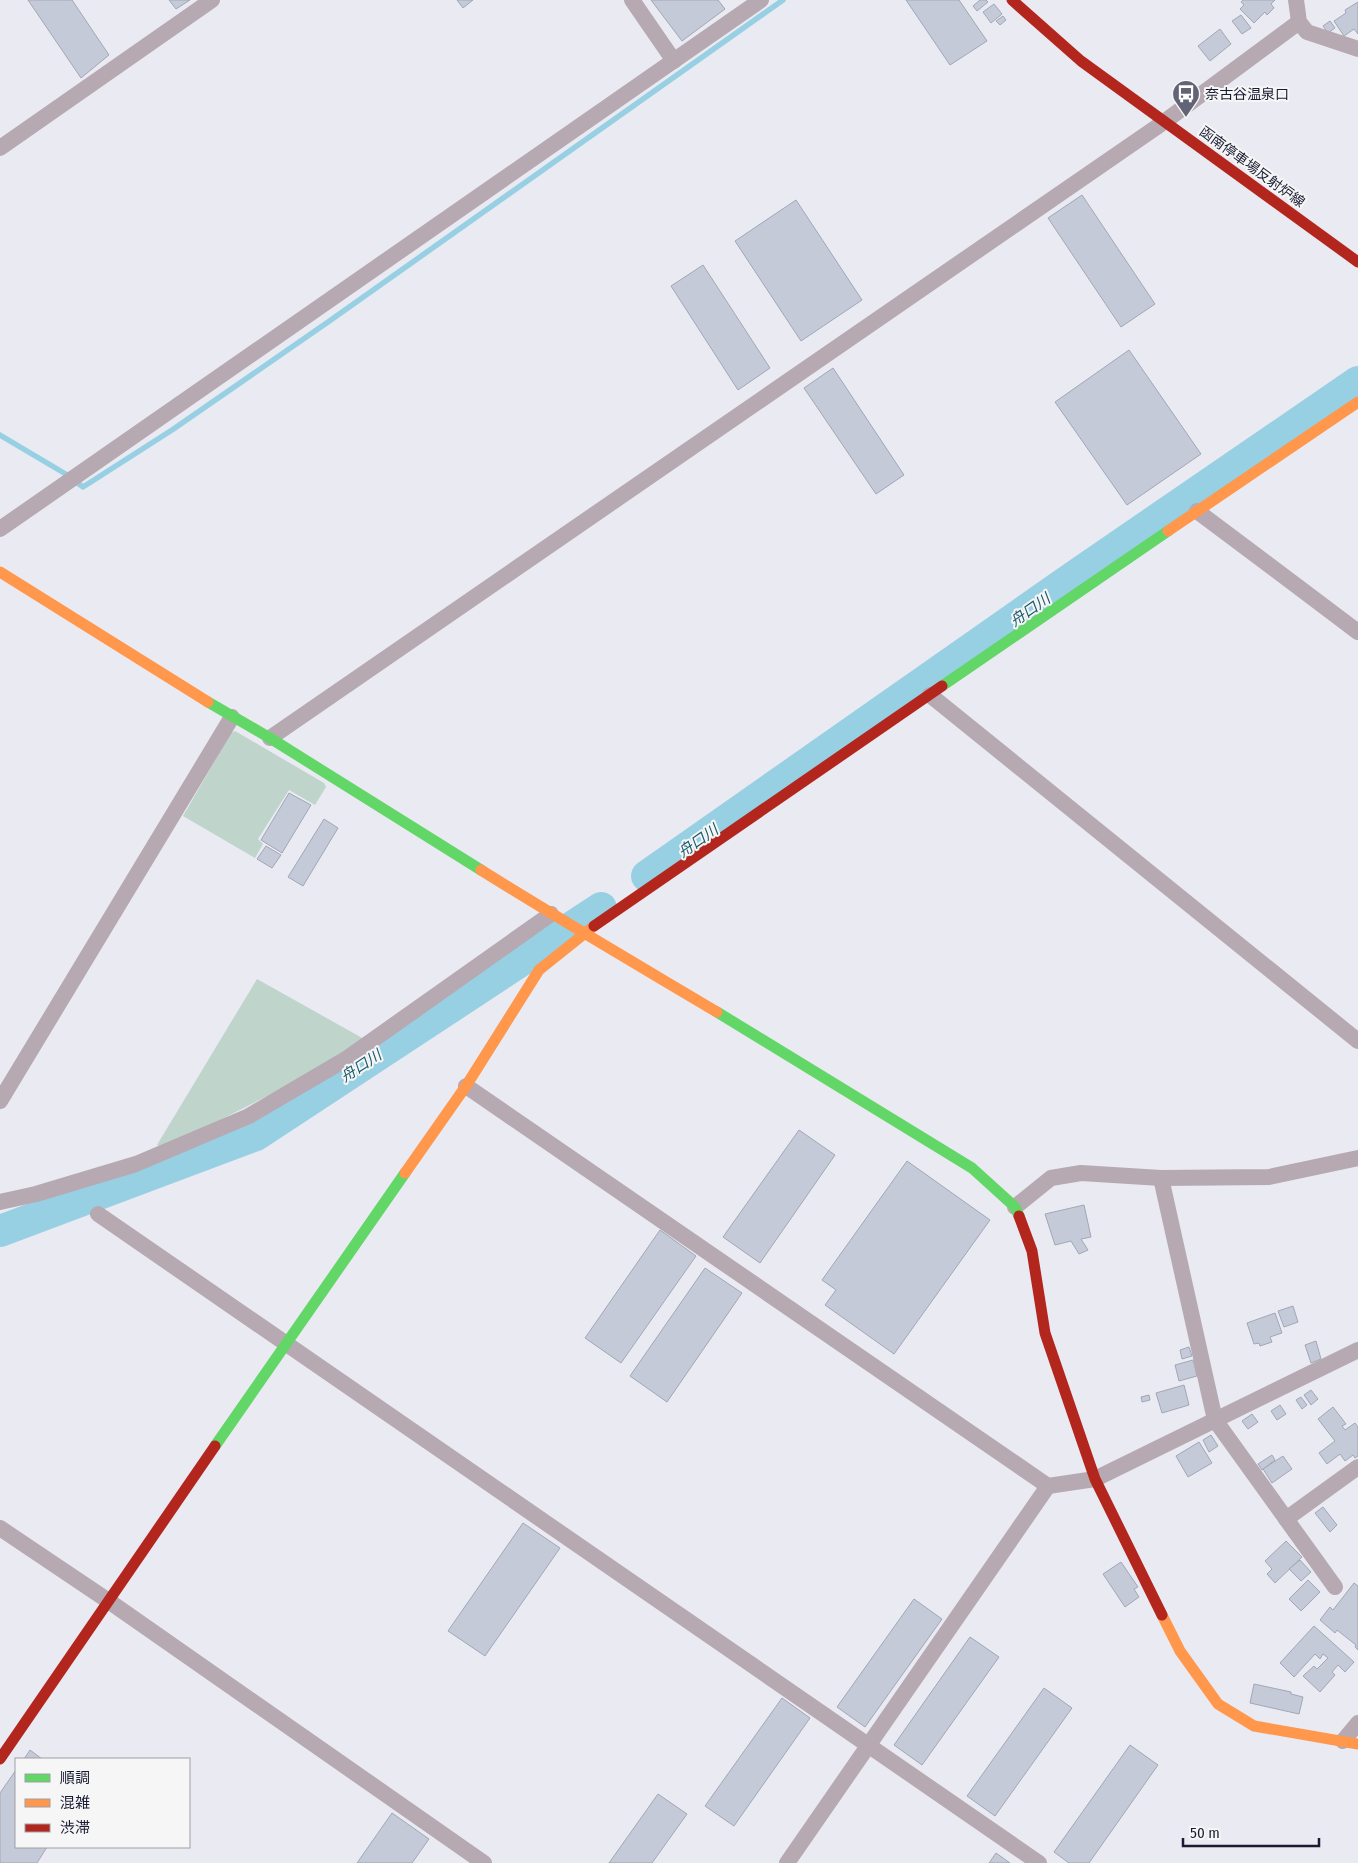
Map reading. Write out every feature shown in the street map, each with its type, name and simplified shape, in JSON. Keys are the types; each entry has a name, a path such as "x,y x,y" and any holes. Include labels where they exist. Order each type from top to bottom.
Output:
{"street":[{"path":"0,148 212,0"},
{"path":"632,0 674,61"},
{"path":"0,529 761,0"},
{"name":"函南停車場反射炉線","path":"1012,0 1081,61 1358,262"},
{"path":"1296,0 1299,22 1307,32 1358,49"},
{"path":"270,738 1164,122 1299,22"},
{"path":"0,1759 110,1602 286,1343 466,1086 538,970 585,932 930,696 1197,510 1358,402"},
{"path":"1197,510 1358,632"},
{"path":"0,572 232,718 270,738 550,914 585,932 972,1168 1015,1207 1032,1251 1045,1333 1095,1479 1180,1651 1218,1704 1254,1726 1350,1742 1358,1724"},
{"path":"930,696 1358,1041"},
{"path":"0,1101 232,718"},
{"path":"0,1202 36,1194 136,1164 249,1116 346,1059 550,914"},
{"path":"466,1086 1048,1486 1095,1479 1358,1350"},
{"path":"1015,1207 1051,1178 1081,1173 1160,1178 1269,1177 1358,1158"},
{"path":"1160,1178 1215,1420 1335,1587"},
{"path":"98,1214 1039,1863"},
{"path":"1286,1519 1358,1468"},
{"path":"786,1863 1048,1486"},
{"path":"0,1528 110,1602 484,1863"}],"green space":[{"path":"235,731 324,783 326,787 315,805 289,790 258,839 263,844 255,858 183,816 231,733"},
{"path":"257,979 364,1039 283,1088 162,1147 157,1145"}],"building":[{"path":"28,0 72,0 109,55 81,78"},
{"path":"169,0 190,0 176,9"},
{"path":"457,0 473,0 463,8"},
{"path":"651,0 718,0 725,9 682,41"},
{"path":"906,0 959,0 987,41 950,65"},
{"path":"980,0 988,2 977,11 973,6"},
{"path":"1243,0 1275,0 1271,4 1274,8 1267,15 1265,12 1254,23 1240,9 1244,5 1241,2"},
{"path":"1358,2 1358,34 1354,29 1344,36 1334,21 1346,13 1345,10"},
{"path":"994,4 1002,14 991,23 983,12"},
{"path":"1241,15 1251,28 1242,34 1232,21"},
{"path":"1003,16 1006,20 1000,25 996,21"},
{"path":"1330,21 1335,28 1328,33 1323,26"},
{"path":"1220,29 1231,44 1210,61 1198,46"},
{"path":"1082,195 1155,304 1121,327 1048,218"},
{"path":"796,200 862,300 801,341 735,241"},
{"path":"703,265 770,368 738,390 671,286"},
{"path":"1129,350 1201,454 1127,505 1055,402"},
{"path":"833,368 904,475 876,494 804,388"},
{"path":"289,793 311,805 282,853 261,840"},
{"path":"324,819 338,828 303,886 288,877"},
{"path":"266,846 281,855 272,868 257,859"},
{"path":"799,1130 835,1155 760,1263 723,1237"},
{"path":"907,1161 990,1220 894,1354 825,1305 836,1290 822,1280"},
{"path":"1084,1205 1091,1237 1081,1239 1088,1250 1079,1254 1071,1241 1055,1245 1045,1214"},
{"path":"660,1230 696,1256 621,1363 585,1338"},
{"path":"705,1268 742,1293 667,1402 630,1376"},
{"path":"1293,1306 1298,1322 1284,1327 1278,1311"},
{"path":"1275,1313 1282,1333 1270,1337 1272,1342 1260,1346 1259,1343 1254,1344 1247,1323"},
{"path":"1316,1341 1321,1359 1311,1363 1305,1345"},
{"path":"1189,1347 1192,1356 1182,1359 1180,1350"},
{"path":"1193,1360 1197,1376 1179,1381 1175,1365"},
{"path":"1184,1385 1189,1405 1162,1413 1156,1393"},
{"path":"1311,1390 1318,1399 1311,1405 1304,1395"},
{"path":"1149,1395 1150,1400 1142,1402 1141,1397"},
{"path":"1301,1397 1307,1405 1302,1409 1296,1400"},
{"path":"1280,1405 1286,1414 1277,1420 1271,1411"},
{"path":"1333,1407 1346,1424 1342,1426 1345,1430 1355,1423 1358,1427 1358,1456 1355,1458 1353,1455 1345,1461 1340,1454 1327,1464 1319,1453 1335,1441 1318,1419"},
{"path":"1252,1414 1258,1422 1248,1429 1242,1421"},
{"path":"1211,1435 1218,1446 1209,1452 1203,1440"},
{"path":"1199,1442 1212,1463 1188,1477 1176,1456"},
{"path":"1272,1455 1275,1460 1262,1470 1258,1464"},
{"path":"1283,1456 1292,1469 1272,1483 1263,1469"},
{"path":"1323,1507 1337,1525 1330,1532 1315,1513"},
{"path":"523,1523 560,1548 485,1656 448,1631"},
{"path":"1286,1541 1302,1557 1275,1583 1267,1574 1272,1569 1265,1561"},
{"path":"1300,1560 1311,1572 1301,1581 1289,1569"},
{"path":"1121,1562 1138,1587 1134,1589 1139,1597 1125,1607 1103,1574"},
{"path":"1308,1580 1320,1592 1301,1611 1289,1599"},
{"path":"1354,1583 1358,1586 1358,1650 1355,1647 1356,1645 1337,1630 1335,1633 1320,1620 1330,1607 1333,1610"},
{"path":"914,1599 942,1619 865,1727 837,1707"},
{"path":"1314,1626 1354,1662 1345,1672 1338,1665 1332,1672 1335,1675 1320,1692 1303,1676 1314,1666 1317,1669 1328,1658 1323,1654 1320,1659 1315,1654 1294,1677 1280,1663"},
{"path":"970,1637 999,1657 922,1765 894,1745"},
{"path":"1254,1684 1291,1692 1291,1694 1303,1697 1299,1714 1250,1703"},
{"path":"1044,1688 1072,1708 995,1816 967,1796"},
{"path":"782,1698 810,1718 734,1826 705,1806"},
{"path":"1130,1745 1158,1765 1089,1863 1069,1863 1054,1852"},
{"path":"30,1750 41,1758 25,1758"},
{"path":"15,1771 15,1848 46,1848 37,1863 0,1863 0,1793"},
{"path":"658,1794 687,1814 652,1863 609,1863"},
{"path":"392,1813 429,1839 412,1863 357,1863"},
{"path":"996,1853 1010,1863 989,1863"}],"waterway":[{"path":"0,435 64,473 83,487 172,430 328,322 783,0"},
{"name":"舟口川","path":"647,876 1075,576 1358,382"},
{"name":"舟口川","path":"0,1231 256,1135 601,908"}],"traffic: fast":[{"path":"942,686 1168,531"},
{"path":"208,702 270,738 481,870"},
{"path":"717,1012 972,1168 1015,1207 1019,1216"},
{"path":"215,1446 405,1173"}],"traffic: slow":[{"path":"1168,531 1358,402"},
{"path":"0,572 208,702"},
{"path":"481,870 717,1012"},
{"path":"405,1173 466,1086 539,970 594,926"},
{"path":"1162,1615 1180,1651 1218,1704 1254,1726 1358,1744"}],"traffic: jam":[{"path":"1012,0 1081,61 1358,262"},
{"path":"594,926 942,686"},
{"path":"1019,1216 1032,1251 1045,1333 1095,1479 1162,1615"},
{"path":"0,1759 215,1446"}],"place":[{"name":"奈古谷温泉口","path":"1186,118"}]}
